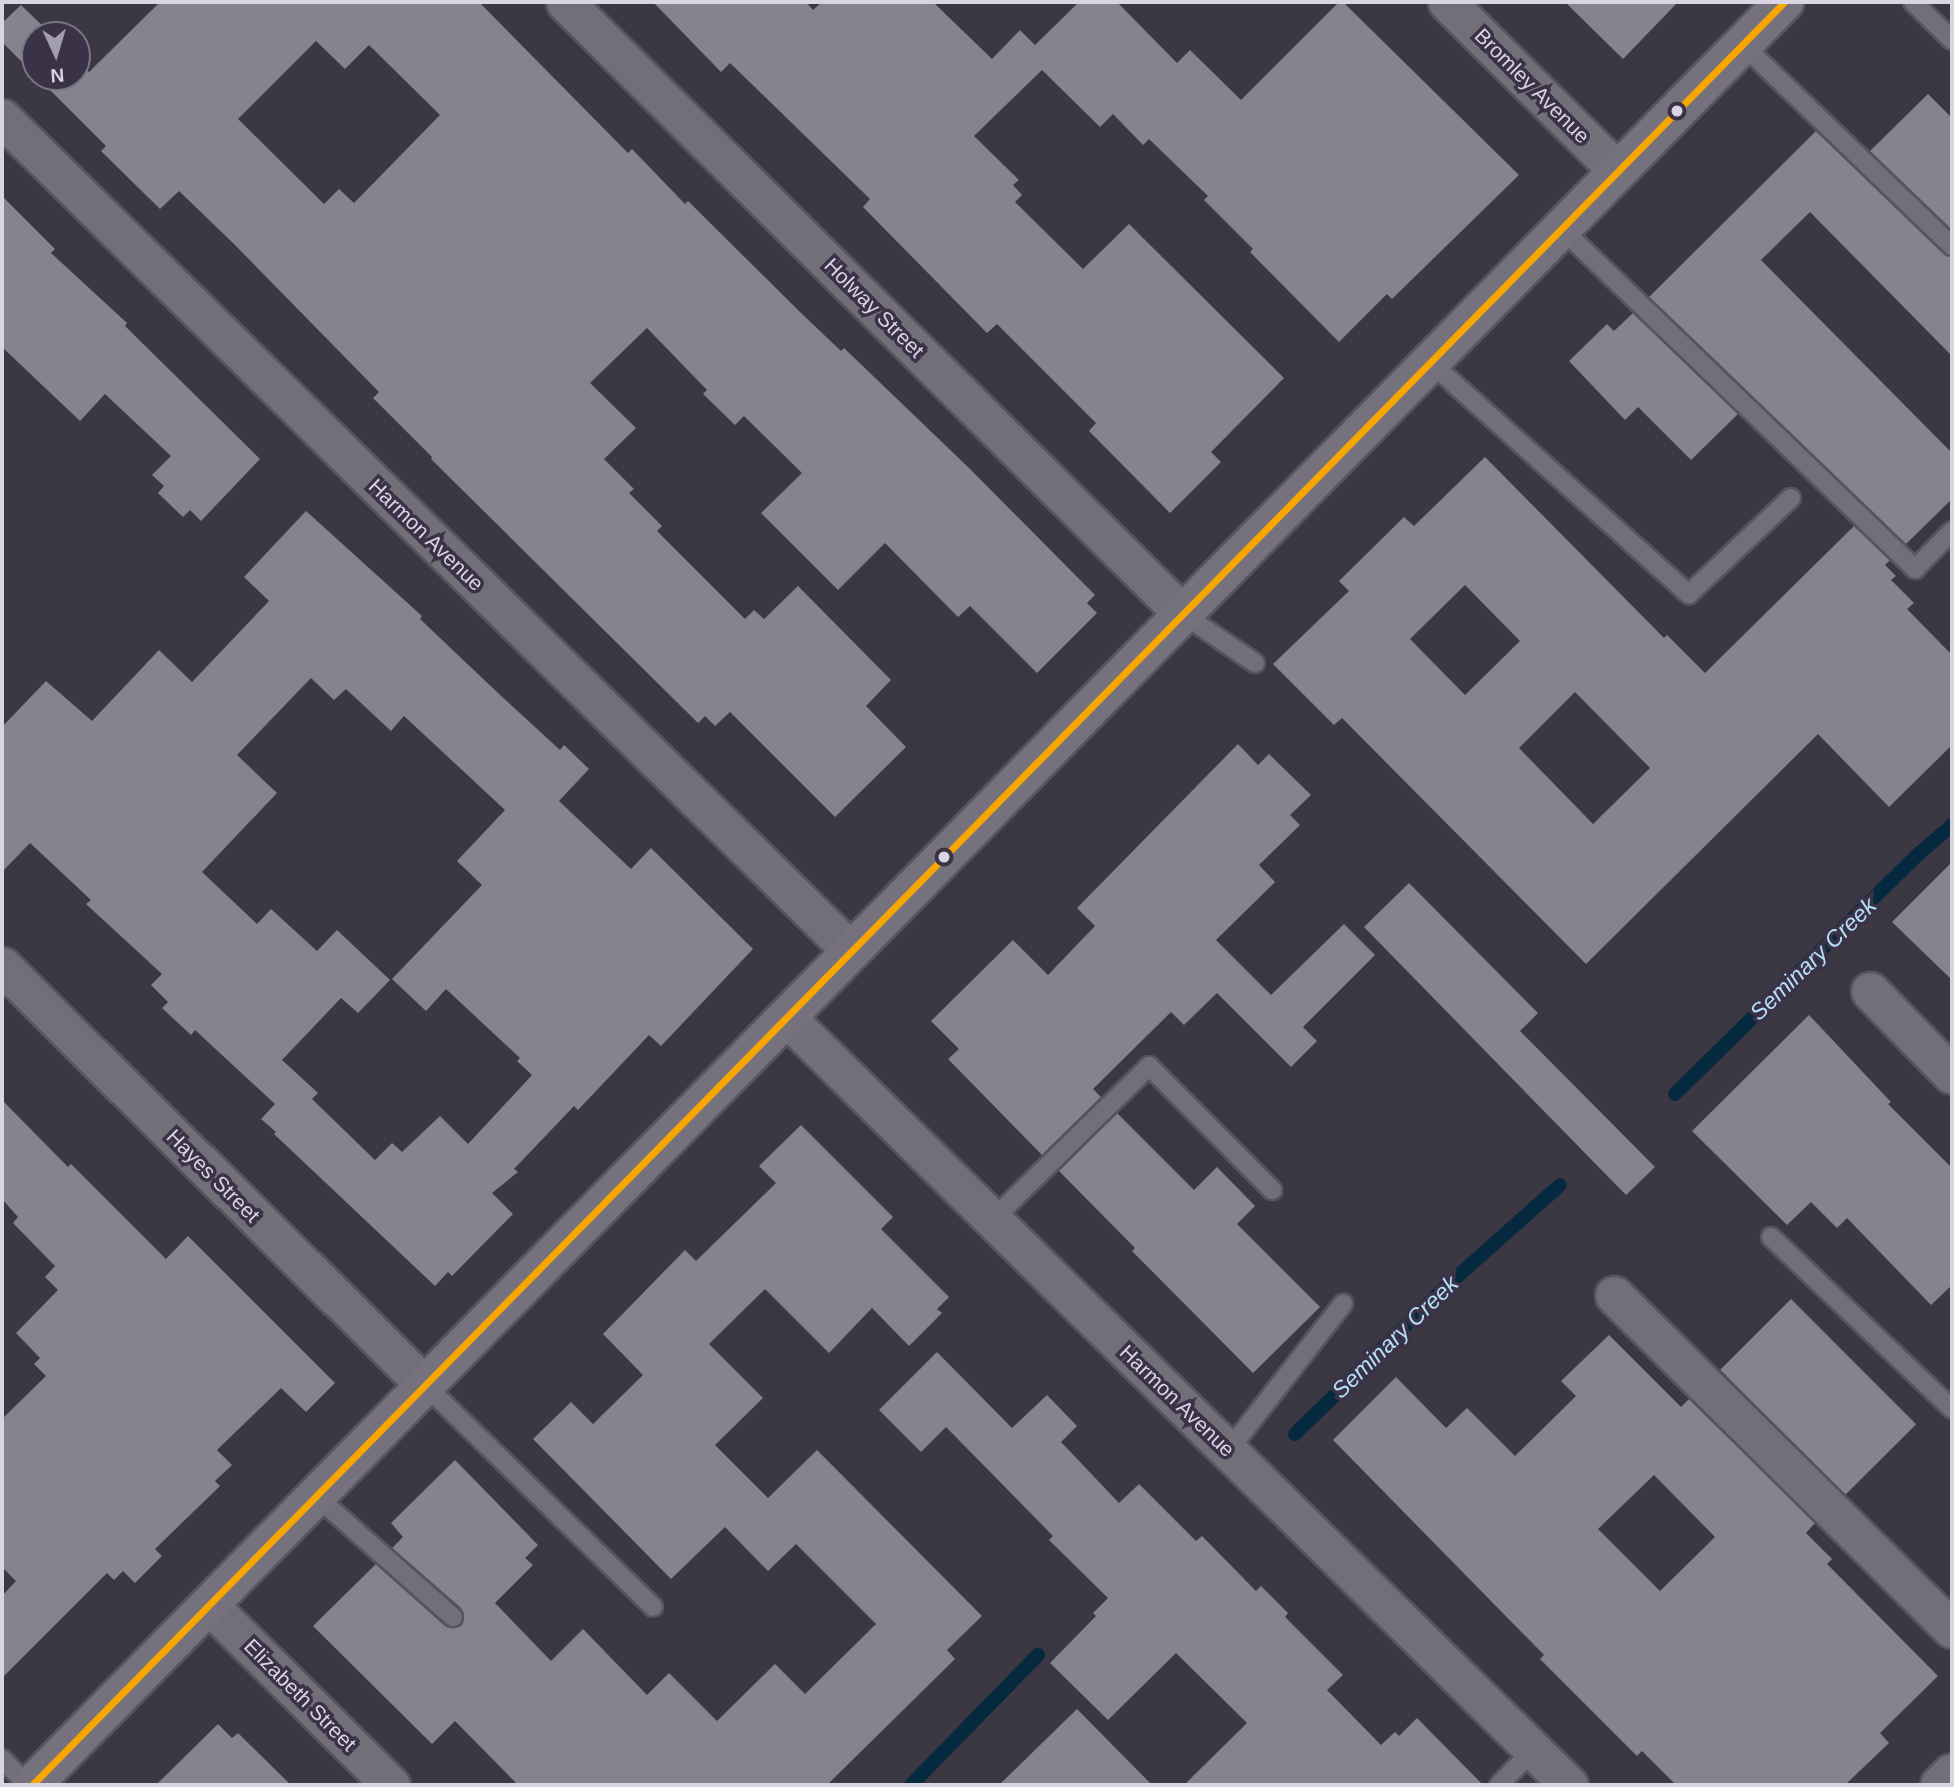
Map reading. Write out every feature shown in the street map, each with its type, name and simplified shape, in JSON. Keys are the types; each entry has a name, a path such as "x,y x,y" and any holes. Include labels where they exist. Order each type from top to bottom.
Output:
{"street":[{"name":"Holway Street","path":"565,2 1182,614"},
{"name":"Bromley Avenue","path":"1447,2 1618,171"},
{"path":"30,1785 1784,2"},
{"name":"Harmon Avenue","path":"2,118 851,951"},
{"name":"Hayes Street","path":"2,966 425,1385"},
{"path":"1870,990 1952,1075"},
{"name":"Harmon Avenue","path":"786,1017 1569,1785"},
{"path":"1614,1295 1952,1629"},
{"name":"Elizabeth Street","path":"209,1605 391,1785"},
{"path":"1939,1785 1952,1772"}],"lane":[{"path":"1913,2 1952,40"},
{"path":"1742,44 1952,246"},
{"path":"1561,228 1915,569 1952,531"},
{"path":"1430,362 1689,594 1791,498"},
{"path":"1182,614 1255,663"},
{"path":"992,1220 1149,1066 1272,1189"},
{"path":"1771,1237 1952,1409"},
{"path":"1228,1451 1343,1304"},
{"path":"425,1385 653,1606"},
{"path":"316,1496 453,1617"},
{"path":"1499,1785 1533,1750"},
{"path":"2,1759 30,1785"}],"building":[{"path":"160,2 479,2 628,153 632,149 685,204 688,201 841,351 844,348 969,468 1095,595 1087,603 1097,613 1037,673 970,606 958,617 885,543 838,590 761,513 802,473 744,416 735,425 703,394 707,390 647,328 590,383 636,428 604,459 634,489 629,493 662,526 657,531 745,619 754,610 764,619 798,586 891,680 866,706 906,747 835,817 730,712 715,726 705,716 698,723 431,459 432,457 373,398 379,392 234,244 179,191 160,209 101,151 106,146 51,91 91,91 91,70","holes":["316,41 345,69 369,45 440,115 354,203 339,189 324,204 238,119"]},
{"path":"653,2 806,2 813,10 822,2 933,2 992,59 1020,30 1035,45 1079,2 1117,2 1177,63 1190,50 1241,100 1339,2 1343,2 1519,175 1392,299 1387,294 1339,342 1250,252 1253,249 1204,200 1208,196 1149,139 1143,145 1113,114 1100,127 1042,70 974,136 1019,180 1013,185 1022,195 1015,202 1083,269 1129,224 1284,378 1211,452 1221,462 1170,513 1089,431 1096,423 997,324 987,333 863,207 870,199 730,63 721,72"},
{"path":"1565,2 1678,2 1623,59"},
{"path":"21,5 38,21 21,21 21,61 2,42 2,23"},
{"path":"1928,94 1952,118 1952,230 1870,151"},
{"path":"1816,131 1944,254 1952,257 1952,356 1810,212 1761,260 1952,453 1952,499 1906,544 1649,297"},
{"path":"2,196 55,249 51,253 127,323 125,326 260,459 201,521 190,510 183,517 158,493 164,486 152,475 171,456 105,394 80,421 2,347"},
{"path":"1633,313 1738,414 1691,460 1638,407 1625,420 1569,361 1607,324 1614,331"},
{"path":"1485,457 1664,638 1667,635 1705,673 1854,526 1890,560 1885,565 1896,576 1891,580 1914,603 1907,609 1952,655 1952,745 1889,807 1818,734 1586,964 1342,718 1334,725 1273,664 1349,591 1339,581 1404,517 1414,526","holes":["1465,585 1520,641 1465,695 1410,639","1575,692 1650,768 1593,824 1519,748"]},
{"path":"306,511 422,616 420,619 560,750 564,745 589,769 559,801 631,869 651,848 753,949 661,1046 649,1035 578,1110 574,1106 514,1169 518,1172 492,1193 513,1214 452,1276 448,1272 435,1286 274,1134 276,1132 261,1119 275,1104 195,1030 191,1035 162,1008 168,1002 151,985 162,974 86,904 91,900 30,843 2,872 2,727 46,681 92,721 159,650 192,682 269,601 244,577","holes":["311,678 334,700 346,689 391,731 404,716 505,810 457,861 482,885 392,979 426,1011 446,989 520,1058 517,1061 532,1075 468,1144 440,1116 402,1152 392,1143 375,1160 312,1099 318,1093 282,1060 341,998 358,1013 390,980 337,930 317,951 271,909 257,924 202,872 277,793 237,755"]},
{"path":"1238,744 1258,765 1269,754 1311,795 1290,815 1300,825 1259,865 1275,882 1216,940 1271,995 1344,924 1375,955 1303,1027 1317,1041 1291,1067 1217,993 1184,1025 1171,1012 1093,1089 1101,1097 1042,1155 948,1059 959,1049 931,1021 1013,940 1048,975 1095,926 1077,908"},
{"path":"1952,862 1952,980 1892,922"},
{"path":"1409,883 1538,1013 1520,1031 1655,1167 1626,1195 1364,927"},
{"path":"1809,1015 1891,1102 1888,1104 1952,1168 1952,1285 1931,1305 1847,1218 1837,1228 1811,1202 1787,1225 1692,1131"},
{"path":"2,1100 68,1167 71,1164 166,1259 188,1236 335,1383 306,1412 281,1388 217,1450 232,1465 215,1481 220,1486 155,1549 162,1556 135,1583 123,1571 114,1580 107,1573 2,1678 2,1596 16,1581 2,1567 2,1419 46,1376 34,1364 40,1358 16,1333 58,1290 45,1277 55,1266 13,1223 18,1217 2,1199"},
{"path":"1117,1113 1194,1190 1217,1167 1255,1206 1237,1224 1320,1307 1253,1373 1132,1251 1135,1248 1059,1171"},
{"path":"801,1125 893,1217 881,1229 949,1297 937,1309 942,1313 909,1346 872,1308 829,1353 765,1289 709,1344 763,1398 715,1445 768,1498 817,1450 982,1616 947,1650 955,1659 827,1785 518,1785 455,1721 432,1744 313,1626 376,1564 445,1626 456,1628 462,1624 464,1614 461,1608 392,1548 403,1537 391,1523 455,1460 538,1545 525,1558 533,1565 495,1603 551,1661 583,1629 647,1695 669,1673 717,1721 775,1664 805,1694 876,1624 796,1544 768,1571 725,1527 671,1579 533,1439 571,1402 593,1424 643,1375 603,1334 685,1250 696,1261 776,1183 759,1166"},
{"path":"1791,1299 1916,1424 1845,1495 1720,1370"},
{"path":"1609,1335 1681,1407 1689,1399 1815,1523 1806,1533 1832,1559 1827,1564 1938,1676 1880,1733 1889,1743 1845,1785 1676,1785 1642,1751 1637,1756 1540,1659 1544,1655 1333,1440 1396,1377 1446,1428 1467,1408 1515,1456 1576,1396 1561,1381","holes":["1654,1475 1715,1537 1660,1591 1598,1529"]},
{"path":"937,1352 1012,1428 1047,1395 1077,1426 1061,1442 1119,1503 1139,1484 1196,1541 1202,1536 1256,1591 1261,1586 1288,1613 1285,1617 1343,1675 1327,1690 1381,1745 1395,1732 1399,1736 1417,1718 1483,1785 1184,1785 1247,1723 1176,1653 1108,1720 1050,1663 1096,1616 1093,1613 1108,1598 1049,1540 1053,1536 946,1427 921,1452 879,1410"},
{"path":"1077,1709 1152,1785 999,1785"},
{"path":"218,1724 232,1738 238,1733 291,1785 156,1785"}],"waterway":[{"name":"Seminary Creek","path":"1675,1094 1914,858 1952,825"},
{"name":"Seminary Creek","path":"1295,1434 1441,1291 1560,1185"},
{"name":"Seminary Creek","path":"911,1785 1038,1655"}],"transit line":[{"path":"32,1785 1784,2"}]}
